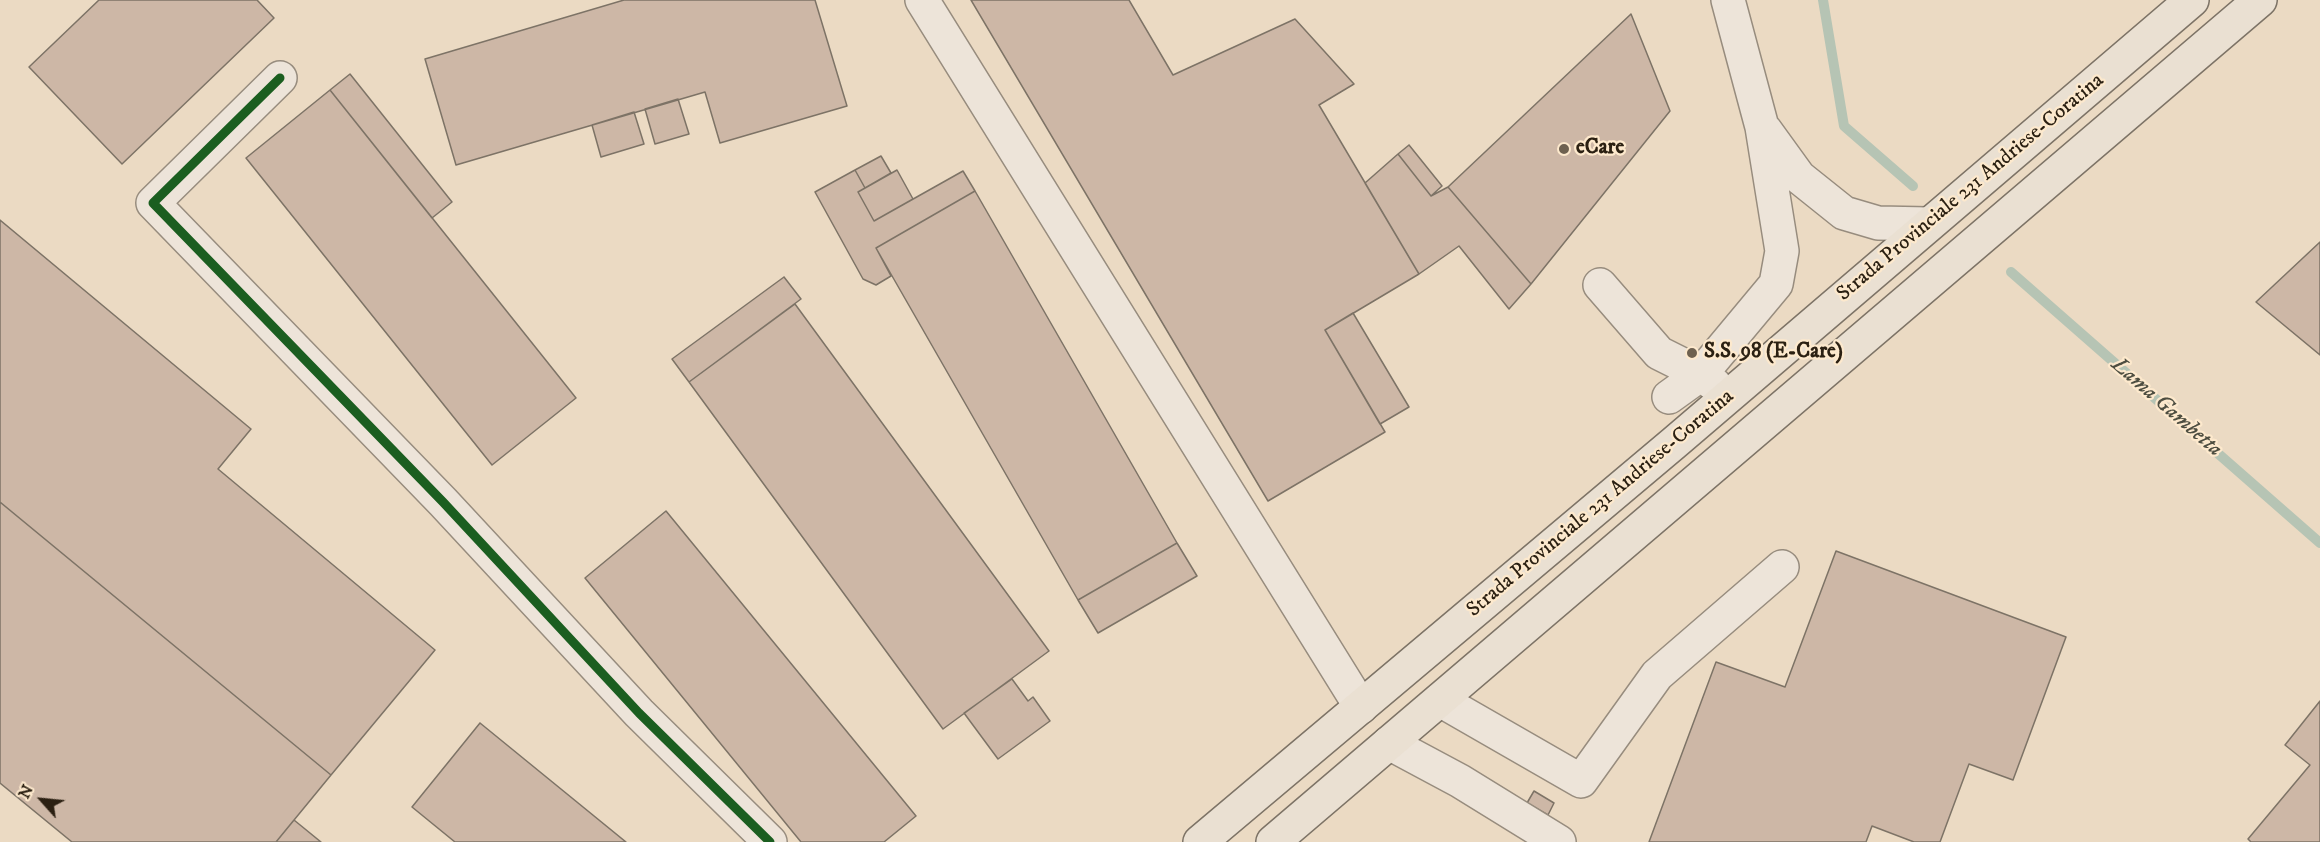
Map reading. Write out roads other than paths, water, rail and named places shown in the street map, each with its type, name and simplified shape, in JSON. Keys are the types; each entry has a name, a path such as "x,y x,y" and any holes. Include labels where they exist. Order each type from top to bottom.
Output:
{"main road":[{"name":"Strada Provinciale 231 Andriese-Coratina","path":"1200,842 1729,396 2192,0"},
{"name":"Strada Provinciale 231 Andriese-Coratina","path":"1273,842 2260,0"}],"street":[{"path":"922,0 1361,707"},
{"path":"1669,397 1701,374 1776,284 1782,251 1762,127 1728,0"},
{"path":"280,78 153,203 443,502 639,713 770,842"},
{"path":"1762,127 1799,177 1844,213 1878,223 1929,224"},
{"path":"1600,285 1659,353 1701,374 1729,396"},
{"path":"1440,700 1581,781 1657,675 1782,567"},
{"path":"1389,743 1460,781 1559,842"}],"waterway":[{"name":"Lama Gambetta","path":"1823,0 1844,126 1913,186"},
{"name":"Lama Gambetta","path":"2011,272 2320,543"}],"place":[{"name":"eCare","path":"1564,149"},
{"name":"S.S. 98 (E-Care)","path":"1692,353"}]}
